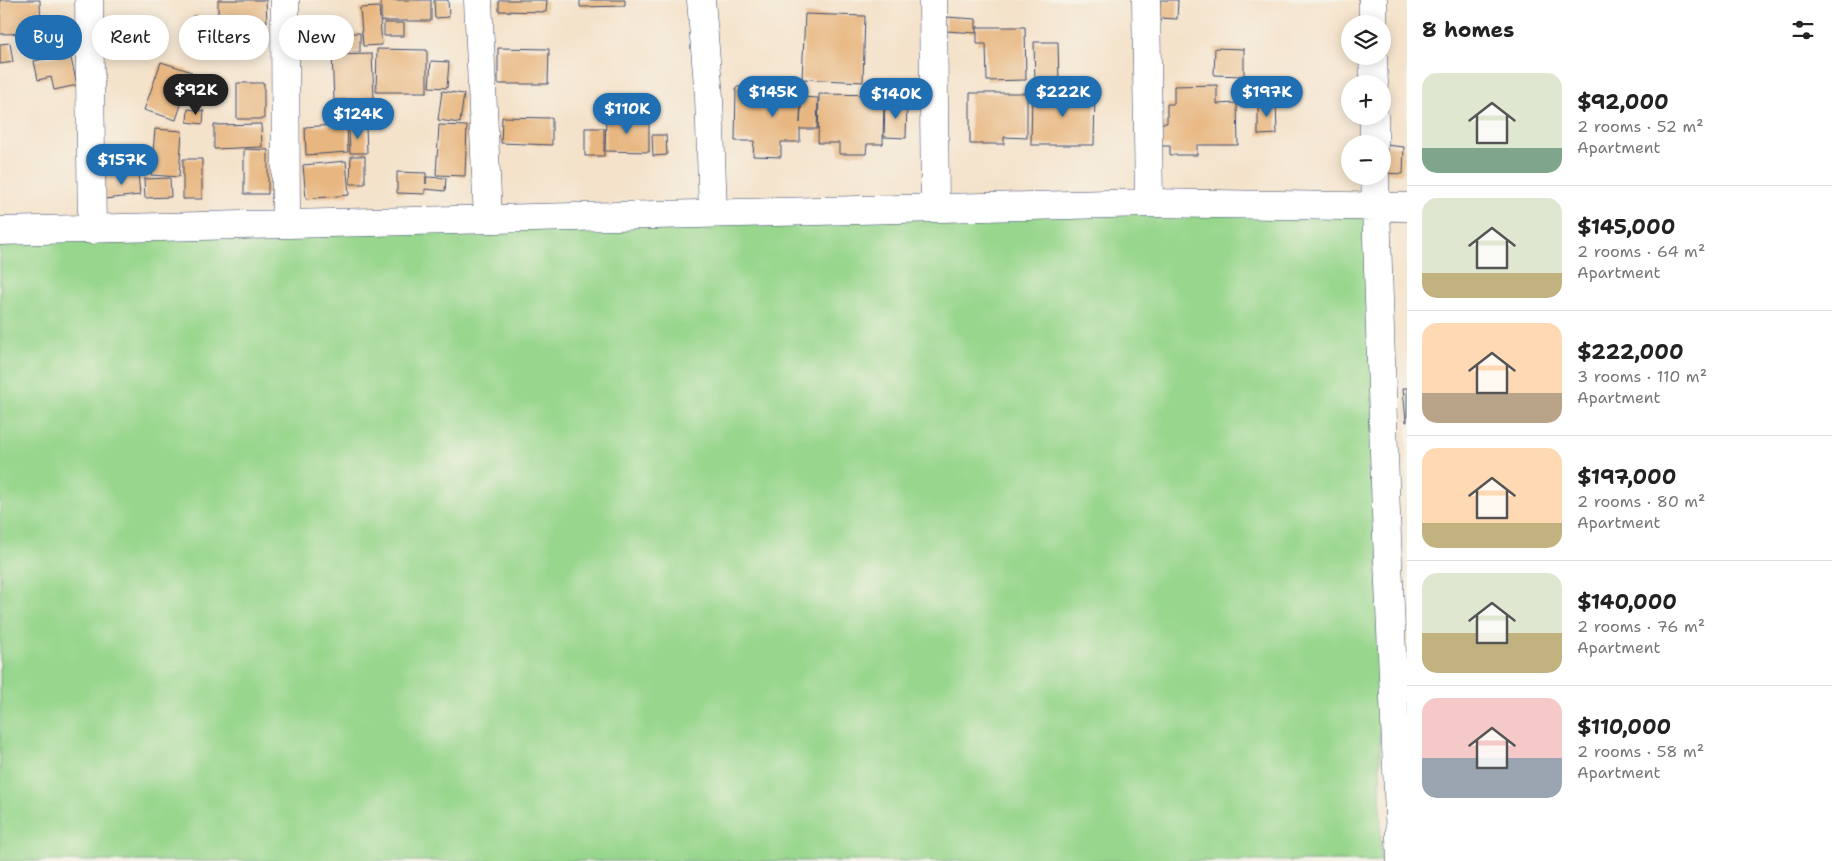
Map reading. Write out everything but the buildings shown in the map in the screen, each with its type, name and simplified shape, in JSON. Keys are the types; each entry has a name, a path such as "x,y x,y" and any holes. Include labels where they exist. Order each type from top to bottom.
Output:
{"street":[{"path":"89,0 92,230"},
{"path":"285,0 286,224"},
{"path":"478,0 488,219"},
{"path":"701,0 709,97 713,212"},
{"path":"933,0 935,208"},
{"path":"1146,0 1149,203"},
{"path":"1373,0 1373,15"},
{"path":"1375,185 1396,513 1400,861"},
{"path":"0,232 713,212 1149,203 1407,207"}],"green space":[{"path":"1375,206 1381,861 0,861 0,239"}]}
